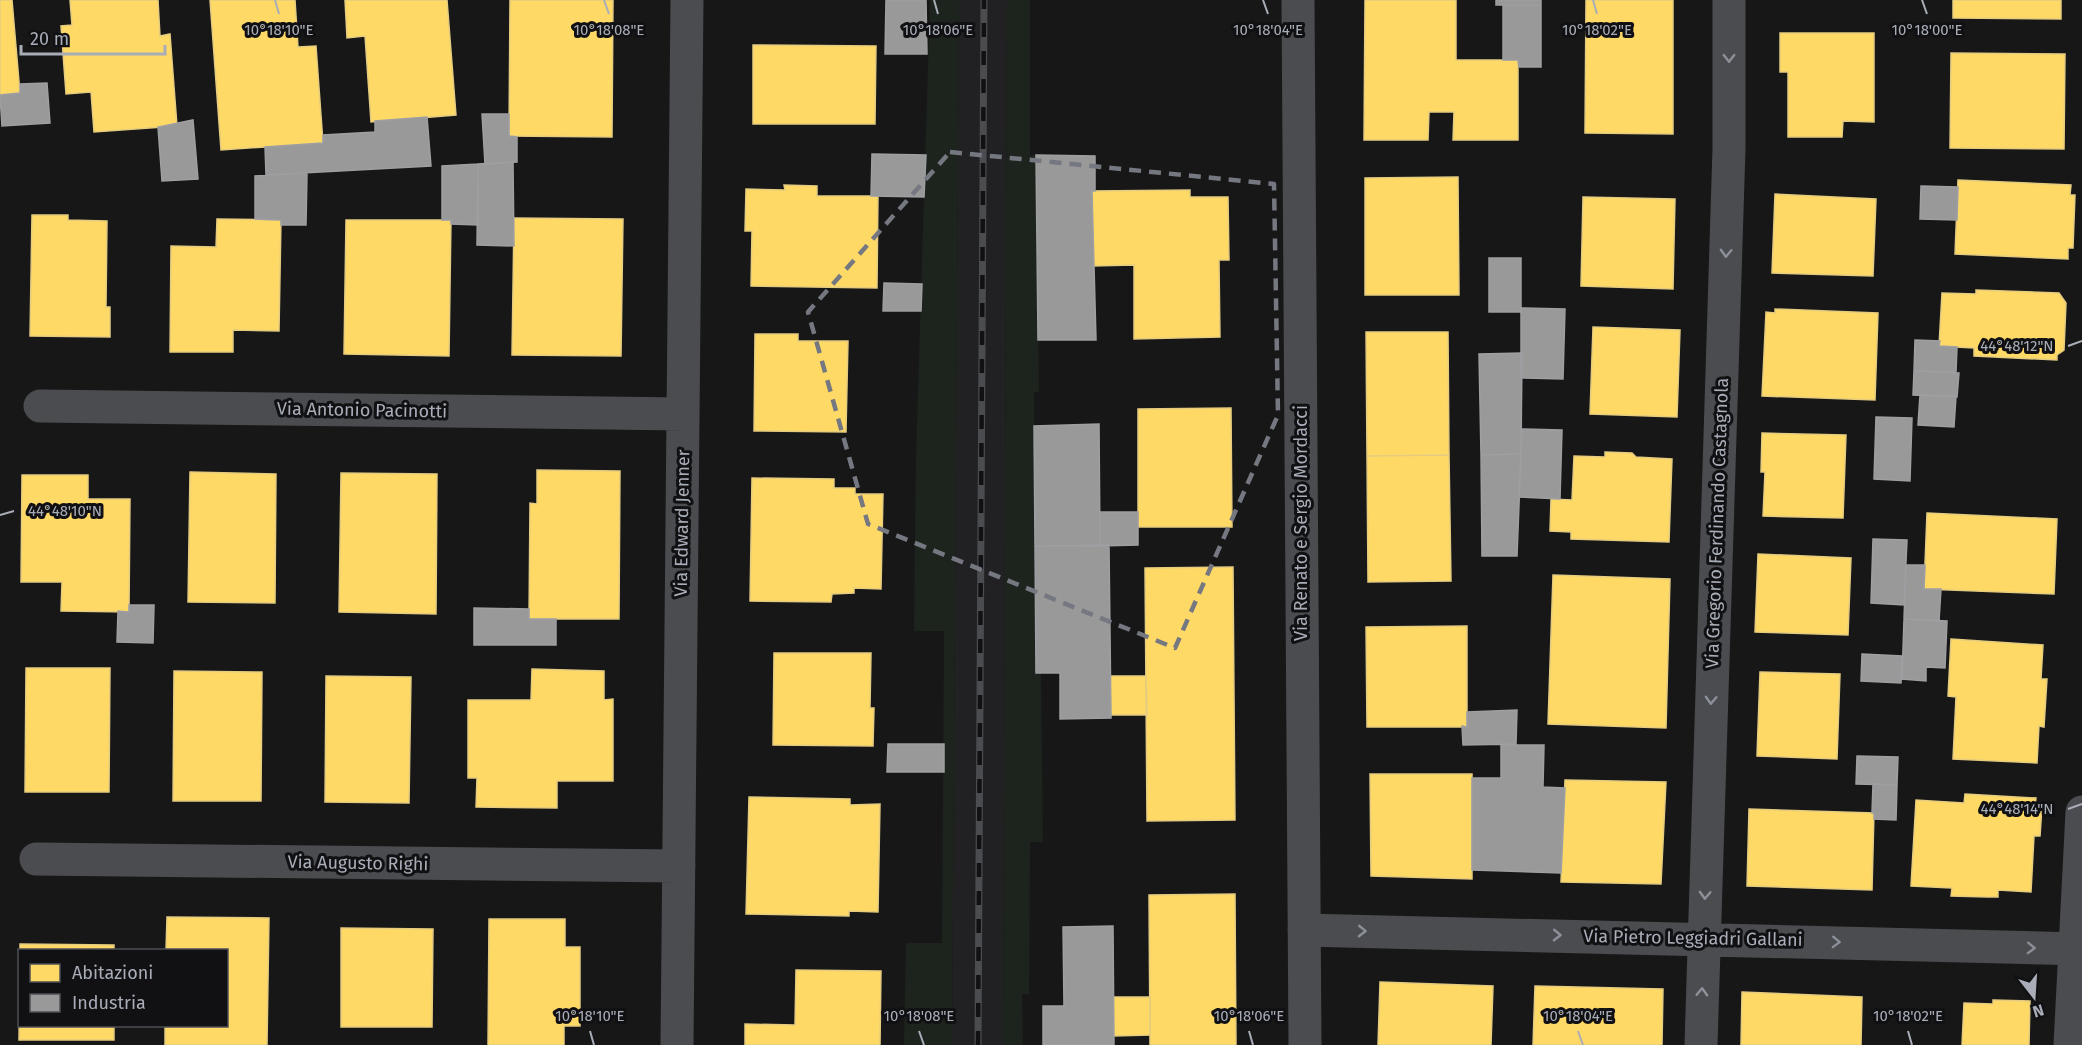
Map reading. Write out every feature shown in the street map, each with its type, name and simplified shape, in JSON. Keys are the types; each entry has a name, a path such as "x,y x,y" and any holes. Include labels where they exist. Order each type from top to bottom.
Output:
{"street":[{"name":"Via Edward Jenner","path":"677,1045 687,0"},
{"name":"Via Renato e Sergio Mordacci","path":"1299,0 1305,1045"},
{"name":"Via Gregorio Ferdinando Castagnola","path":"1701,1045 1729,148 1729,0"},
{"name":"Via Antonio Pacinotti","path":"40,406 683,414"},
{"path":"2070,1045 2079,949 2082,812"},
{"name":"Via Augusto Righi","path":"36,859 679,866"},
{"name":"Via Pietro Leggiadri Gallani","path":"1304,930 1704,938 2079,949"}],"highlighted area":[{"path":"950,152 1274,184 1278,415 1175,648 868,524 808,312"}],"shaded area":[{"path":"930,0 959,0 952,1045 904,1045 906,943 942,943 944,631 914,631 916,457"},
{"path":"959,0 1007,0 1003,1045 952,1045"},
{"path":"1007,0 1030,0 1030,155 1036,155 1039,392 1034,392 1036,672 1041,673 1043,842 1030,842 1029,994 1022,994 1023,1045 1003,1045"}],"building: Abitazioni":[{"path":"0,0 12,0 20,93 0,95"},
{"path":"70,0 158,0 160,36 170,34 177,126 94,132 91,92 66,94 61,26 72,25"},
{"path":"210,0 295,0 298,47 316,46 323,143 221,150"},
{"path":"345,0 447,0 456,115 371,122 365,36 347,38"},
{"path":"510,0 613,0 612,137 509,136"},
{"path":"1365,0 1456,0 1456,60 1518,60 1518,140 1453,140 1454,112 1429,112 1428,140 1364,140"},
{"path":"1586,0 1673,0 1673,134 1585,133"},
{"path":"1953,0 2061,0 2061,19 1953,18"},
{"path":"1780,33 1874,33 1874,122 1843,121 1842,137 1788,137 1788,72 1780,72"},
{"path":"753,45 876,46 875,124 753,124"},
{"path":"1951,53 2065,54 2064,149 1950,148"},
{"path":"1458,177 1459,295 1365,295 1365,178"},
{"path":"1958,180 2071,185 2070,195 2075,195 2073,248 2068,248 2068,259 1955,254"},
{"path":"784,185 817,186 817,196 878,196 877,288 751,286 752,231 745,231 746,189 785,190"},
{"path":"1190,190 1190,197 1228,197 1229,260 1219,260 1220,337 1134,339 1134,265 1093,266 1092,191"},
{"path":"1775,194 1876,199 1873,276 1772,273"},
{"path":"1583,197 1675,199 1673,289 1581,286"},
{"path":"32,215 68,215 68,220 107,221 106,307 110,307 110,337 30,336"},
{"path":"514,218 623,219 621,356 512,355"},
{"path":"217,219 281,220 279,331 233,330 233,352 170,352 171,246 216,247"},
{"path":"346,220 451,220 449,356 344,354"},
{"path":"1976,290 2059,293 2066,303 2064,350 2057,355 2057,360 1974,356 1974,348 1939,346 1942,293 1976,294"},
{"path":"1775,309 1878,313 1875,400 1762,396 1766,312 1775,313"},
{"path":"1593,327 1680,330 1677,417 1590,414"},
{"path":"1366,332 1448,332 1449,455 1367,456"},
{"path":"755,334 798,334 798,341 848,341 846,432 754,431"},
{"path":"1231,408 1232,527 1138,527 1138,409"},
{"path":"1762,433 1846,435 1843,518 1763,516 1765,472 1761,472"},
{"path":"1605,452 1632,453 1636,457 1672,459 1669,542 1571,539 1571,532 1550,531 1551,499 1572,500 1574,456 1605,457"},
{"path":"1449,455 1451,581 1368,582 1367,456"},
{"path":"537,470 620,471 619,619 529,619 530,503 537,504"},
{"path":"190,472 276,474 275,603 188,602"},
{"path":"341,473 437,474 436,614 339,612"},
{"path":"22,475 88,475 88,499 130,499 129,612 61,611 62,582 21,582"},
{"path":"752,478 834,479 834,488 855,488 855,494 883,494 881,589 854,588 854,593 832,594 831,602 750,601"},
{"path":"1927,513 2057,519 2054,594 1924,589"},
{"path":"1758,554 1851,558 1848,635 1755,632"},
{"path":"1233,567 1235,820 1147,821 1145,568"},
{"path":"1553,575 1670,579 1666,728 1548,724"},
{"path":"1467,626 1467,727 1367,727 1366,627"},
{"path":"1951,639 2043,645 2041,679 2047,679 2044,727 2039,726 2037,763 1953,759 1956,697 1948,696"},
{"path":"774,653 871,653 870,708 874,708 873,746 773,745"},
{"path":"26,668 110,668 109,792 25,792"},
{"path":"532,669 604,671 604,700 613,699 613,781 557,781 557,808 476,807 477,778 468,778 468,700 531,700"},
{"path":"174,671 262,672 261,801 173,801"},
{"path":"1760,672 1840,674 1837,759 1757,756"},
{"path":"326,676 411,677 409,803 325,802"},
{"path":"1110,676 1146,676 1147,715 1111,715"},
{"path":"1370,774 1472,774 1472,879 1371,876"},
{"path":"1565,780 1666,782 1661,884 1561,882"},
{"path":"1965,794 2036,798 2035,806 2042,807 2040,836 2034,836 2031,892 1998,890 1998,897 1951,896 1952,888 1911,886 1916,800 1964,803"},
{"path":"749,797 850,799 850,805 880,804 878,912 849,911 849,916 746,914"},
{"path":"1749,809 1874,813 1872,890 1747,886"},
{"path":"1235,894 1236,1045 1150,1045 1149,895"},
{"path":"167,917 269,918 267,1045 165,1045 165,1027 228,1027 228,949 166,949"},
{"path":"489,919 565,919 565,947 580,947 580,1026 564,1026 564,1045 488,1045"},
{"path":"341,928 433,929 432,1027 341,1027"},
{"path":"20,944 114,945 114,949 20,949"},
{"path":"796,970 881,971 880,1045 745,1045 745,1024 795,1025"},
{"path":"1380,982 1493,986 1491,1045 1378,1045"},
{"path":"1535,986 1663,989 1662,1045 1533,1045"},
{"path":"1742,992 1862,997 1861,1045 1741,1045"},
{"path":"1113,997 1150,997 1150,1035 1114,1036"},
{"path":"1993,1000 2030,1001 2029,1045 1962,1045 1964,1003 1993,1004"},
{"path":"19,1027 114,1027 114,1040 19,1040"}],"building: Industria":[{"path":"886,0 926,0 927,54 885,54"},
{"path":"1496,0 1541,0 1541,5 1496,5"},
{"path":"1503,5 1541,5 1541,67 1519,67 1518,60 1503,60"},
{"path":"47,83 50,123 2,126 0,95 20,93 20,84"},
{"path":"482,114 509,114 509,136 517,137 517,162 485,164"},
{"path":"427,117 431,166 266,175 265,147 323,143 323,135 375,132 375,121"},
{"path":"193,120 198,179 162,181 158,127"},
{"path":"872,154 926,155 924,197 871,196"},
{"path":"1036,155 1095,156 1095,191 1092,191 1096,340 1038,340"},
{"path":"513,162 514,246 477,245 478,164"},
{"path":"478,164 478,225 451,224 451,220 442,220 442,166"},
{"path":"307,173 306,225 281,225 281,220 255,219 255,176"},
{"path":"1921,186 1958,187 1957,220 1920,219"},
{"path":"1489,258 1521,258 1521,312 1489,312"},
{"path":"884,283 922,284 921,311 883,311"},
{"path":"1521,308 1565,309 1563,379 1521,378"},
{"path":"1915,340 1940,341 1939,346 1957,347 1956,372 1914,371"},
{"path":"1522,353 1521,454 1481,455 1479,354"},
{"path":"1914,371 1959,373 1957,397 1913,395"},
{"path":"1920,395 1956,396 1954,427 1918,425"},
{"path":"1876,417 1912,418 1910,481 1874,479"},
{"path":"1099,424 1100,546 1035,546 1034,426"},
{"path":"1522,429 1562,430 1560,499 1519,497"},
{"path":"1521,454 1517,556 1482,556 1481,455"},
{"path":"1100,512 1138,512 1138,545 1100,546"},
{"path":"1873,539 1907,540 1904,605 1871,603"},
{"path":"1109,545 1111,718 1060,719 1060,673 1036,673 1035,546"},
{"path":"1906,565 1925,565 1924,589 1941,589 1939,621 1904,619"},
{"path":"129,605 154,605 153,643 117,642 118,611 129,612"},
{"path":"474,608 529,609 529,619 556,619 556,645 474,645"},
{"path":"1904,619 1947,621 1945,668 1926,667 1926,681 1902,679"},
{"path":"1862,654 1902,656 1901,683 1861,681"},
{"path":"1517,710 1516,744 1463,745 1462,726 1467,727 1467,712"},
{"path":"888,744 944,744 944,772 887,772"},
{"path":"1501,745 1544,745 1543,787 1565,788 1561,873 1472,870 1472,778 1501,778"},
{"path":"1857,756 1898,757 1897,785 1856,784"},
{"path":"1873,784 1897,785 1896,820 1874,819 1874,813 1872,813"},
{"path":"1113,926 1114,1045 1043,1045 1043,1006 1064,1006 1063,927"}],"railway":[{"path":"978,1045 984,0"}]}
